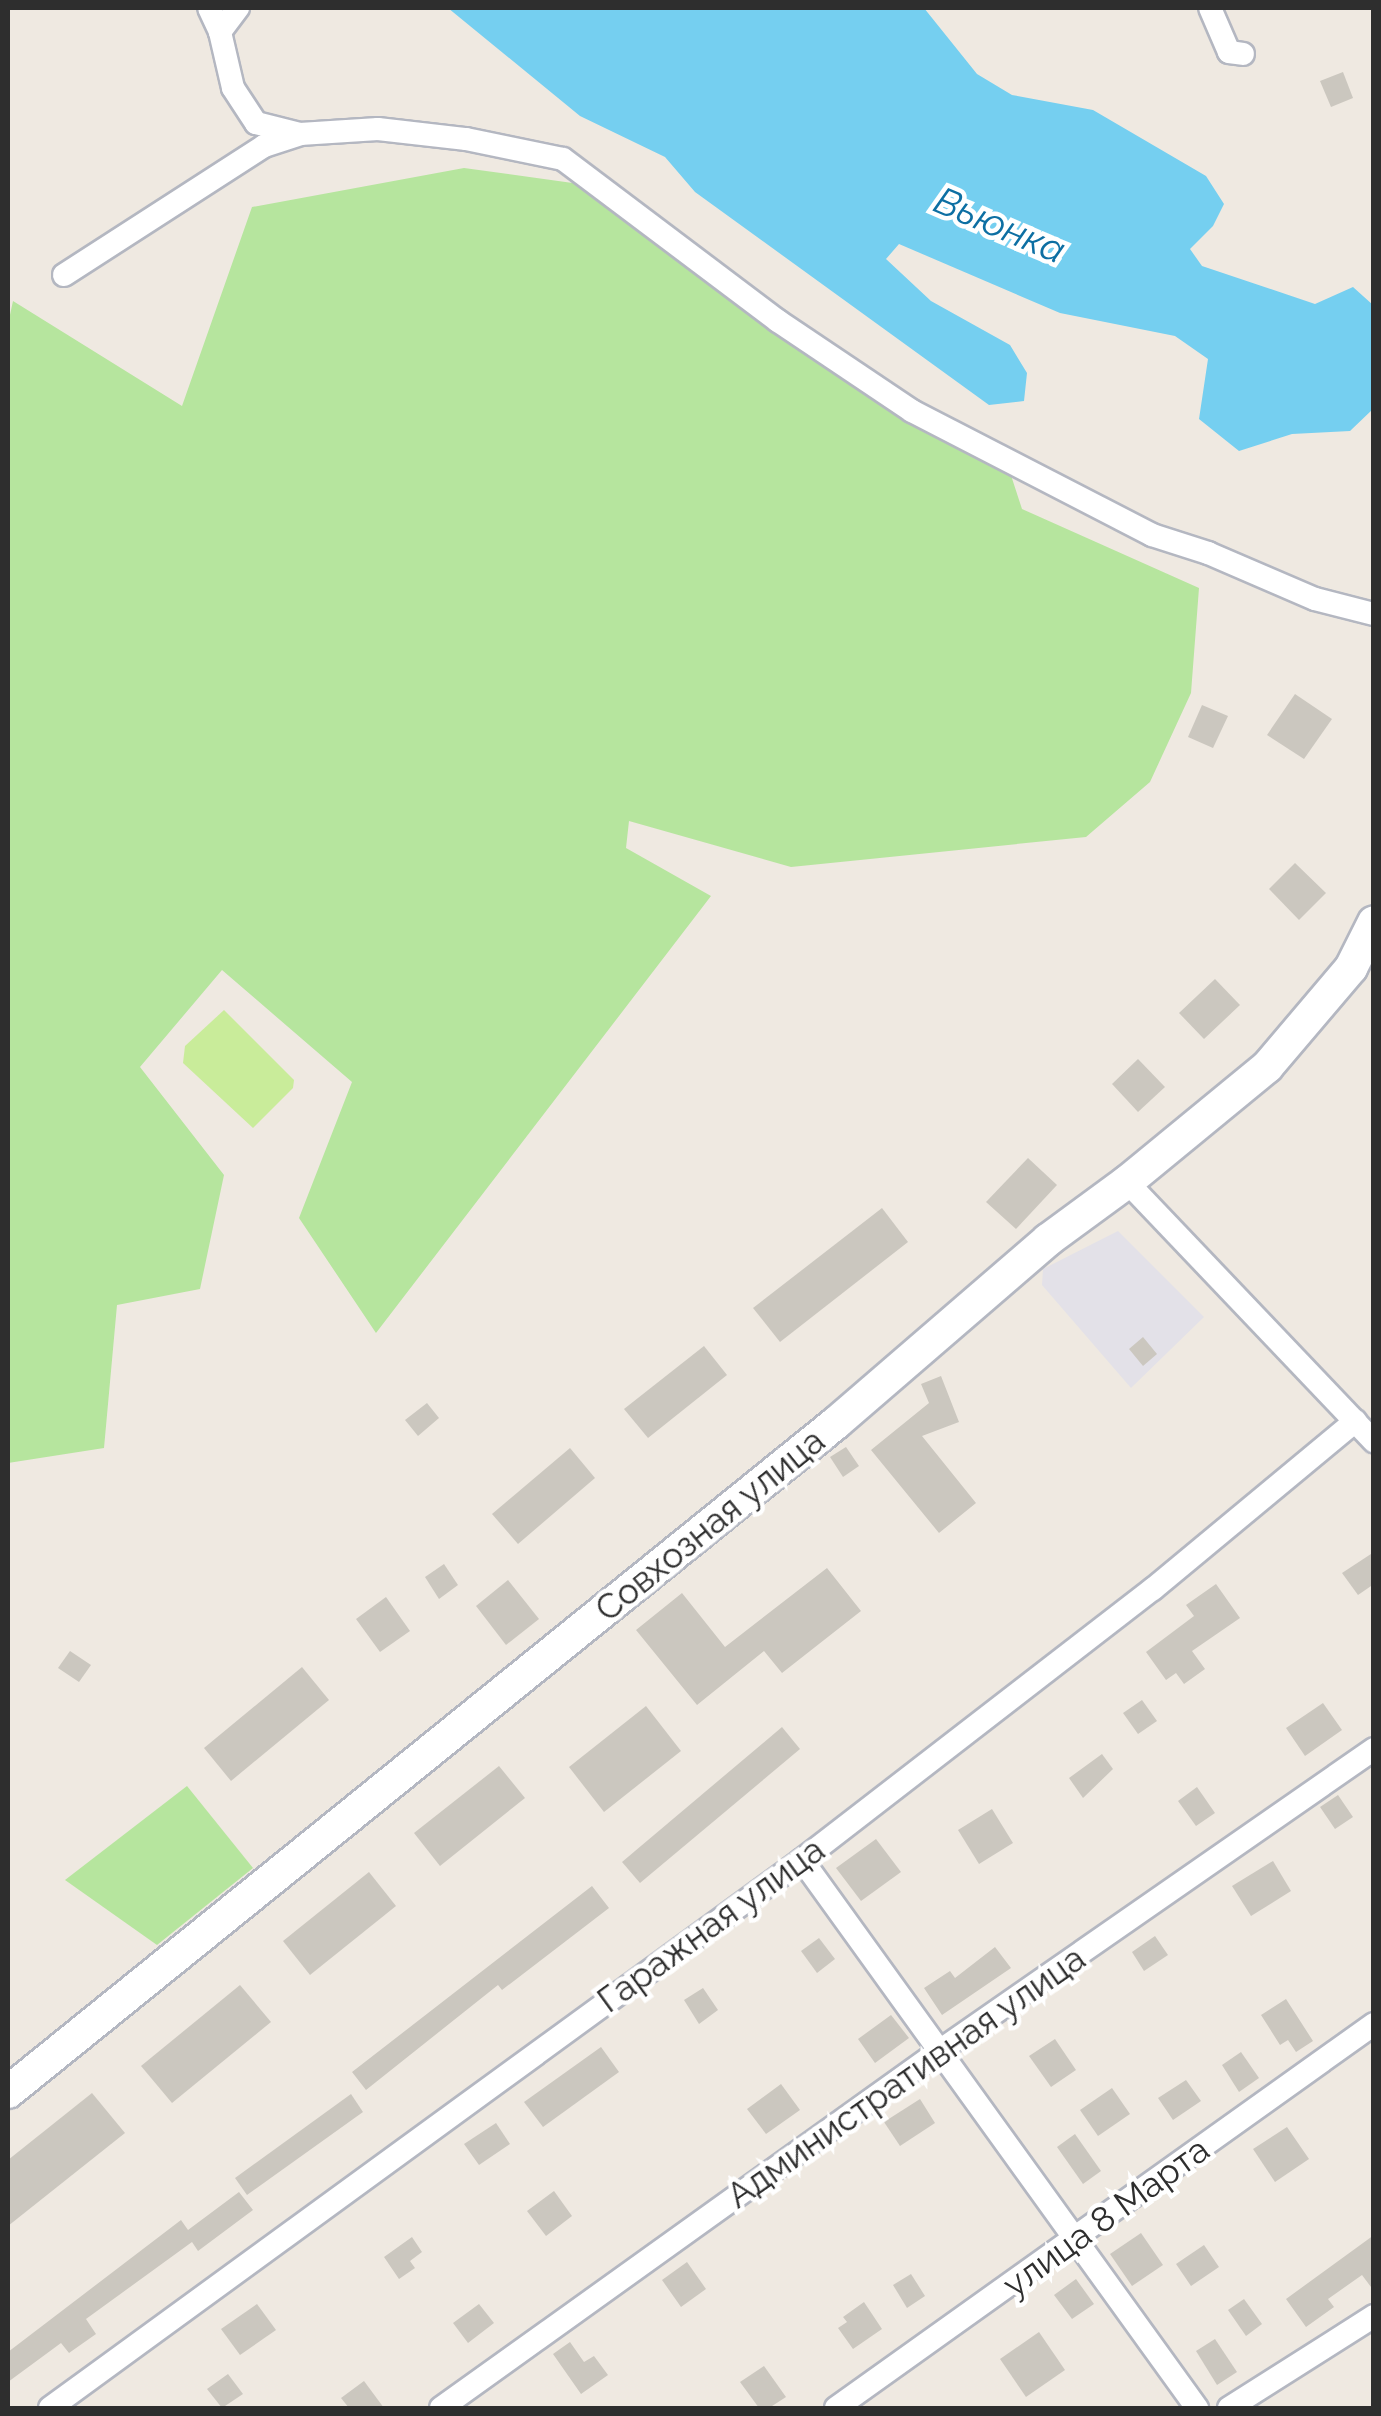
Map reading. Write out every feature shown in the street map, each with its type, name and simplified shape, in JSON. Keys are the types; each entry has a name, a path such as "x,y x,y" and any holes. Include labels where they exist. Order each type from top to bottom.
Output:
{"street":[{"path":"209,8 220,32 233,88 256,123 300,134"},
{"path":"220,32 238,8"},
{"path":"1210,8 1229,52 1243,54"},
{"path":"64,275 264,146 300,134 378,129 466,139 563,160 778,321 912,411 1152,535 1208,553 1315,599 1374,614"},
{"name":"Совхозная улица","path":"8,2092 836,1423 1048,1240 1127,1182 1266,1067 1352,968 1374,922"},
{"path":"1127,1182 1374,1441"},
{"name":"Гаражная улица","path":"50,2408 802,1860 1153,1588 1355,1421"},
{"name":"Административная улица","path":"440,2408 938,2052 1374,1749"},
{"path":"802,1860 1196,2408"},
{"name":"улица 8 Марта","path":"836,2408 1374,2024"},
{"path":"1229,2408 1374,2316"}],"shaded area":[{"path":"1118,1231 1204,1317 1131,1388 1042,1285 1043,1269"}],"green space":[{"path":"464,168 594,186 1006,460 1022,509 1199,588 1191,693 1150,782 1086,837 791,867 629,821 626,848 711,896 376,1333 299,1218 352,1082 222,970 140,1067 224,1175 200,1289 117,1305 104,1448 8,1463 8,324 13,301 182,406 252,207"},
{"path":"224,1010 294,1080 293,1088 253,1128 183,1063 185,1046"},
{"path":"187,1786 253,1868 157,1945 65,1880"}],"water":[{"name":"Вьюнка","path":"448,8 924,8 977,74 1012,95 1093,110 1206,176 1224,204 1213,226 1190,249 1202,266 1315,304 1353,287 1373,305 1373,409 1350,431 1292,434 1239,451 1199,419 1208,359 1175,336 1060,313 899,244 886,259 931,301 1010,345 1027,373 1024,401 989,405 695,192 665,157 580,116"}],"building":[{"path":"1343,72 1353,98 1331,107 1320,81"},
{"path":"1295,694 1332,719 1304,759 1267,735"},
{"path":"1202,705 1228,716 1213,748 1188,737"},
{"path":"1295,863 1326,893 1299,920 1269,889"},
{"path":"1215,979 1240,1005 1204,1039 1179,1013"},
{"path":"1138,1059 1165,1087 1138,1112 1112,1084"},
{"path":"1028,1158 1057,1185 1016,1229 986,1202"},
{"path":"882,1208 908,1242 780,1342 753,1308"},
{"path":"1143,1337 1157,1354 1143,1366 1129,1349"},
{"path":"704,1346 727,1375 648,1438 624,1409"},
{"path":"941,1376 959,1422 922,1436 976,1503 939,1533 871,1450 929,1403 921,1384"},
{"path":"427,1403 439,1418 418,1436 405,1420"},
{"path":"846,1447 859,1466 843,1477 830,1457"},
{"path":"570,1448 595,1478 518,1544 492,1514"},
{"path":"1374,1552 1374,1584 1358,1595 1342,1573"},
{"path":"444,1564 458,1585 439,1599 425,1577"},
{"path":"827,1568 861,1611 782,1673 764,1651 697,1705 636,1630 682,1593 725,1647"},
{"path":"508,1580 539,1619 506,1645 476,1606"},
{"path":"1216,1584 1240,1618 1192,1651 1205,1669 1184,1684 1176,1673 1166,1680 1146,1652 1194,1616 1186,1605"},
{"path":"386,1597 410,1631 380,1652 356,1619"},
{"path":"70,1651 91,1665 79,1682 58,1668"},
{"path":"302,1667 329,1700 231,1781 204,1748"},
{"path":"1142,1700 1157,1721 1138,1734 1123,1713"},
{"path":"1323,1703 1342,1730 1305,1756 1286,1728"},
{"path":"646,1706 681,1751 604,1812 569,1767"},
{"path":"782,1727 800,1749 640,1883 622,1862"},
{"path":"1102,1754 1113,1769 1083,1798 1069,1778"},
{"path":"499,1766 525,1798 440,1866 414,1833"},
{"path":"1197,1787 1215,1813 1196,1826 1178,1801"},
{"path":"1338,1795 1353,1817 1335,1829 1320,1807"},
{"path":"992,1809 1013,1843 979,1864 958,1830"},
{"path":"876,1839 901,1872 861,1901 836,1868"},
{"path":"1273,1861 1291,1891 1251,1916 1232,1886"},
{"path":"369,1872 396,1906 310,1975 283,1941"},
{"path":"592,1886 609,1908 502,1990 498,1985 366,2090 352,2072"},
{"path":"1155,1936 1168,1955 1144,1971 1132,1952"},
{"path":"819,1938 835,1959 817,1973 801,1951"},
{"path":"995,1947 1011,1968 942,2015 924,1988 950,1971 955,1978"},
{"path":"240,1985 271,2022 172,2103 141,2066"},
{"path":"703,1988 718,2010 699,2024 684,2000"},
{"path":"1286,1999 1313,2041 1296,2052 1288,2040 1280,2045 1261,2015"},
{"path":"891,2015 909,2038 875,2063 858,2039"},
{"path":"1055,2039 1076,2070 1051,2087 1029,2056"},
{"path":"601,2047 619,2072 543,2127 524,2102"},
{"path":"1241,2052 1259,2078 1239,2092 1222,2065"},
{"path":"1186,2080 1201,2101 1173,2120 1158,2098"},
{"path":"781,2084 800,2110 766,2134 747,2109"},
{"path":"1112,2088 1130,2114 1098,2136 1080,2110"},
{"path":"92,2093 125,2133 8,2226 8,2160"},
{"path":"351,2094 363,2112 247,2195 235,2178"},
{"path":"920,2099 935,2123 900,2146 884,2122"},
{"path":"496,2123 510,2144 479,2165 464,2144"},
{"path":"1287,2127 1309,2159 1275,2182 1253,2149"},
{"path":"1075,2134 1101,2171 1083,2184 1057,2147"},
{"path":"554,2191 572,2216 546,2236 527,2211"},
{"path":"239,2192 253,2210 198,2251 192,2242 86,2319 96,2334 69,2353 61,2343 8,2382 8,2352 181,2220 188,2230"},
{"path":"1141,2233 1163,2265 1132,2286 1110,2254"},
{"path":"1374,2235 1374,2291 1362,2275 1328,2299 1334,2307 1306,2327 1286,2299"},
{"path":"412,2237 422,2252 410,2261 415,2268 399,2279 384,2257"},
{"path":"1204,2245 1219,2267 1191,2286 1176,2264"},
{"path":"687,2262 706,2289 681,2307 662,2280"},
{"path":"911,2274 925,2296 907,2308 893,2285"},
{"path":"1076,2279 1094,2304 1072,2319 1054,2295"},
{"path":"1244,2299 1262,2324 1246,2336 1228,2310"},
{"path":"864,2302 882,2329 853,2349 838,2328 847,2322 843,2317"},
{"path":"257,2304 276,2330 240,2355 221,2329"},
{"path":"479,2304 494,2323 468,2343 453,2323"},
{"path":"1039,2332 1065,2370 1026,2397 1000,2359"},
{"path":"1215,2339 1237,2372 1217,2385 1196,2351"},
{"path":"570,2342 584,2362 594,2356 608,2375 581,2394 553,2354"},
{"path":"764,2366 786,2397 769,2408 759,2408 740,2382"},
{"path":"228,2374 243,2394 222,2408 207,2389"},
{"path":"364,2381 384,2408 349,2408 341,2398"}]}
